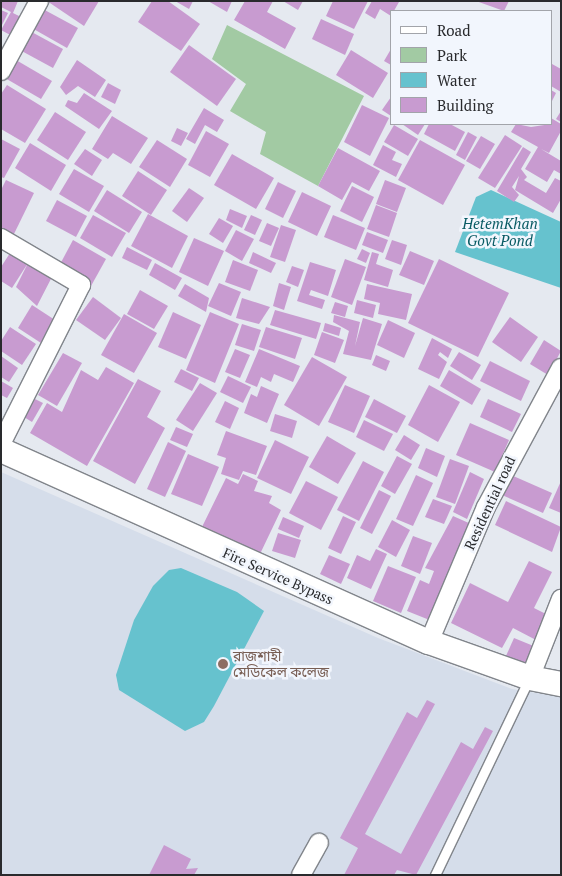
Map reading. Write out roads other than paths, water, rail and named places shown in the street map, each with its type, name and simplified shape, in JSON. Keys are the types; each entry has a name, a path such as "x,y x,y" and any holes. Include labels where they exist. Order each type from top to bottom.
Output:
{"main road":[{"name":"Fire Service Bypass","path":"1,450 429,642 530,678 561,684"}],"street":[{"path":"1,72 39,1"},
{"path":"1,238 81,285 1,444"},
{"name":"Residential road","path":"429,642 486,507 561,368"},
{"path":"530,678 561,599"},
{"path":"301,875 319,842"}],"lane":[{"path":"435,875 530,678"}],"water":[{"name":"HetemKhan Govt Pond","path":"491,190 561,222 561,288 455,252 476,197"},
{"path":"181,568 237,592 264,611 204,722 185,731 119,690 116,675 134,620 153,586 169,570"}],"place":[{"name":"রাজশাহী মেডিকেল কলেজ","path":"223,664"}]}
